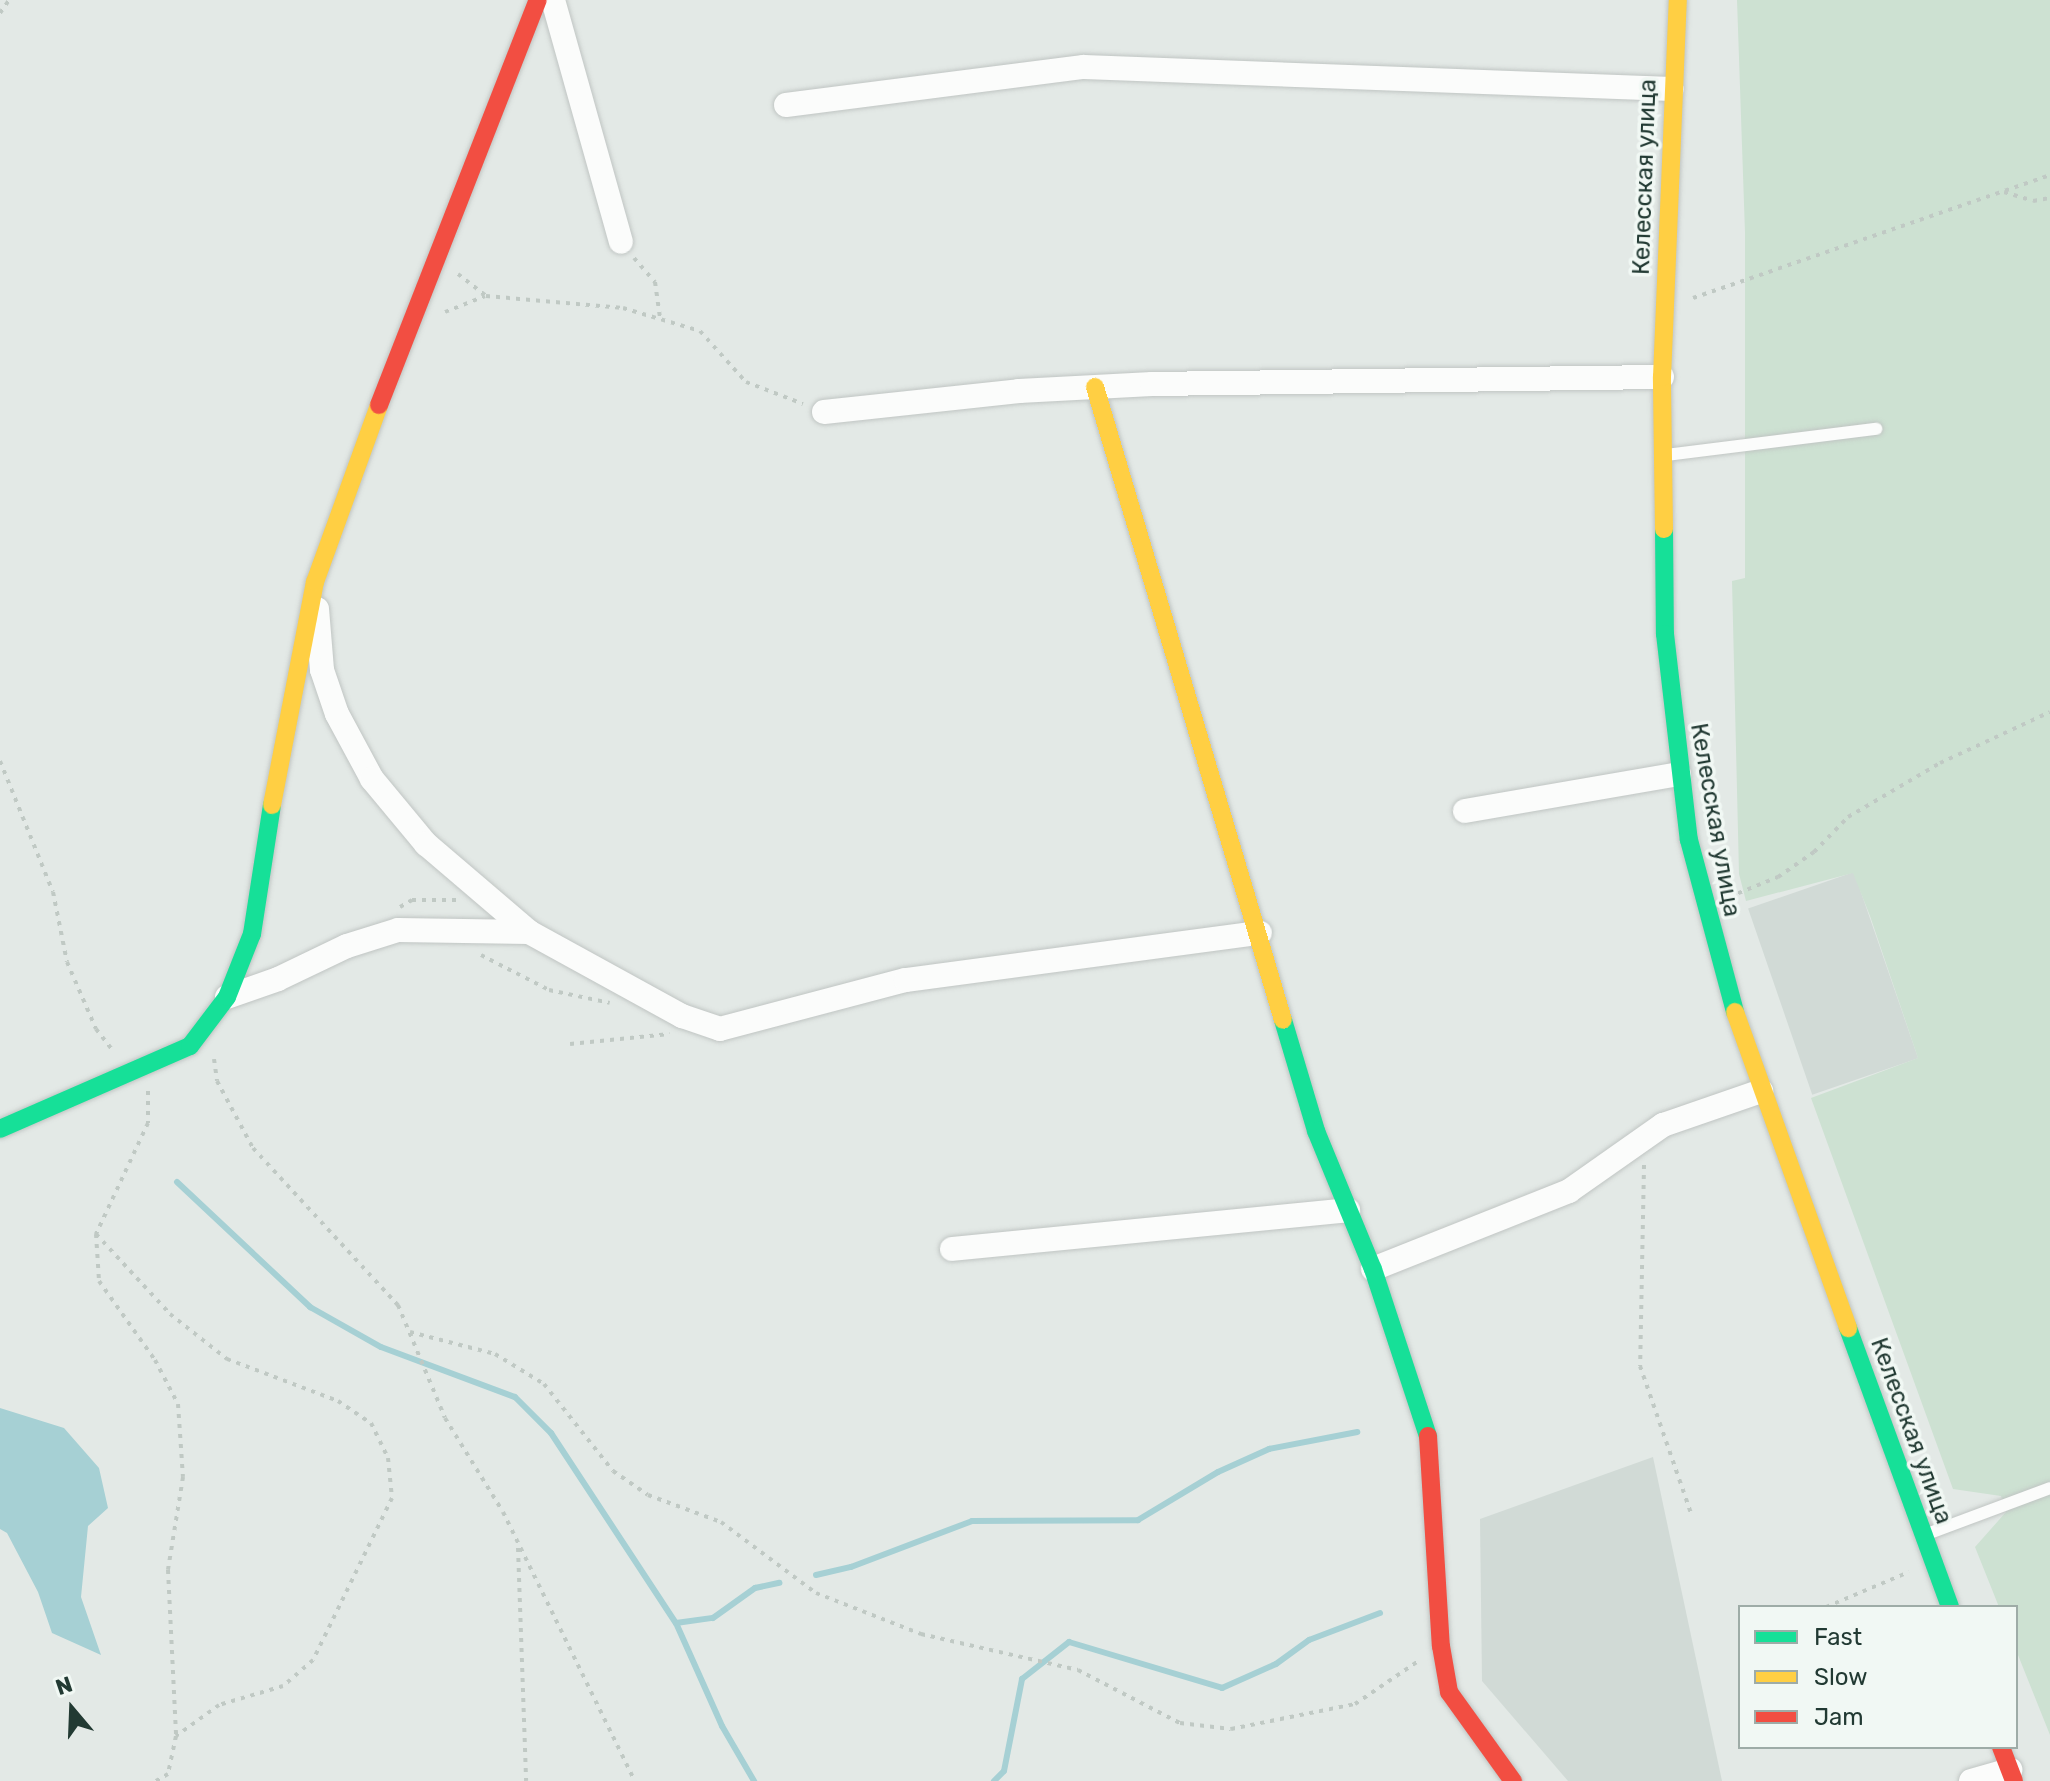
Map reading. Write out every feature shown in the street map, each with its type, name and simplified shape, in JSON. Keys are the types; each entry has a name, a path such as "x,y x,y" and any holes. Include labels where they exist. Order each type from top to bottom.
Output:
{"street":[{"path":"0,1129 140,1072 190,1046 227,997 252,934 275,782 315,582 354,468 538,0"},
{"path":"553,0 621,242"},
{"name":"Келесская улица","path":"1678,0 1662,377 1665,634 1679,774 1704,907 1761,1091 1949,1605"},
{"path":"786,105 1084,67 1672,89"},
{"path":"824,412 1095,387 1662,377"},
{"path":"1095,387 1260,933 1316,1131 1373,1269 1428,1436 1441,1646 1449,1692 1513,1781"},
{"path":"315,582 322,670 337,714 372,779 426,844 529,932 649,998 720,1029 906,980 1260,933"},
{"path":"1465,811 1679,774"},
{"path":"227,997 278,979 347,946 398,930 529,932"},
{"path":"1373,1269 1569,1191 1663,1125 1761,1091"},
{"path":"952,1249 1348,1210"},
{"path":"1971,1781 2012,1776 2002,1749"}],"lane":[{"path":"1663,455 1876,429"},
{"path":"1924,1535 2050,1488"}],"path":[{"path":"0,13 9,0"},
{"path":"1664,308 2050,175"},
{"path":"2001,191 2033,201 2050,198"},
{"path":"621,242 655,282 660,319"},
{"path":"439,256 486,296 623,308 700,331 746,382 824,412"},
{"path":"1704,907 1778,877 1814,852 1848,817 1940,763 2050,712"},
{"path":"0,761 53,892 67,962 90,1016 140,1072 148,1123 96,1234 99,1281 155,1360 178,1404 183,1477 168,1570 176,1736 168,1774 156,1781"},
{"path":"478,954 549,990 598,1004 649,998"},
{"path":"209,1021 217,1081 253,1148 398,1305 445,1418 518,1543 635,1781"},
{"path":"570,1044 675,1034"},
{"path":"1644,1139 1640,1366 1692,1516"},
{"path":"96,1234 170,1314 227,1359 338,1401 371,1423 388,1458 392,1498 313,1660 283,1686 219,1705 176,1736"},
{"path":"410,1332 495,1354 544,1384 613,1471 648,1495 721,1522 816,1593 921,1634 1078,1670 1180,1723 1231,1729 1355,1704 1441,1646"},
{"path":"518,1543 526,1781"},
{"path":"1831,1605 1933,1562"}],"shaded area":[{"path":"1854,872 1918,1058 1812,1095 1748,908"},
{"path":"1653,1457 1722,1781 1568,1781 1482,1681 1480,1519"}],"green space":[{"path":"1737,0 2050,0 2050,1735 2018,1655 2018,1605 1998,1605 1975,1547 2006,1512 2001,1496 1953,1489 1811,1098 1918,1058 1870,916 1853,873 1746,901 1739,874 1732,581 1745,578 1745,233"}],"water":[{"path":"0,1408 64,1428 99,1468 108,1508 88,1526 81,1597 101,1655 52,1633 38,1592 7,1533 0,1529"}],"waterway":[{"path":"177,1182 310,1307 381,1347 515,1397 551,1433 676,1623 722,1726 754,1781"},
{"path":"816,1575 851,1567 972,1521 1138,1520 1218,1472 1269,1449 1357,1432"},
{"path":"676,1623 713,1618 755,1588 779,1583"},
{"path":"994,1781 1004,1771 1022,1679 1069,1642 1222,1688 1276,1664 1309,1640 1380,1613"}],"traffic: fast":[{"path":"1664,529 1665,634 1689,840 1735,1012"},
{"path":"0,1129 190,1046 227,997 252,934 272,805"},
{"path":"1283,1020 1316,1131 1373,1269 1428,1436"},
{"path":"1848,1328 1949,1605"}],"traffic: slow":[{"path":"1664,529 1662,377 1678,0"},
{"path":"1095,387 1283,1020"},
{"path":"272,805 315,582 379,405"},
{"path":"1735,1012 1848,1328"}],"traffic: jam":[{"path":"379,405 538,0"},
{"path":"1428,1436 1441,1646 1449,1692 1513,1781"},
{"path":"2002,1749 2014,1781"}]}
